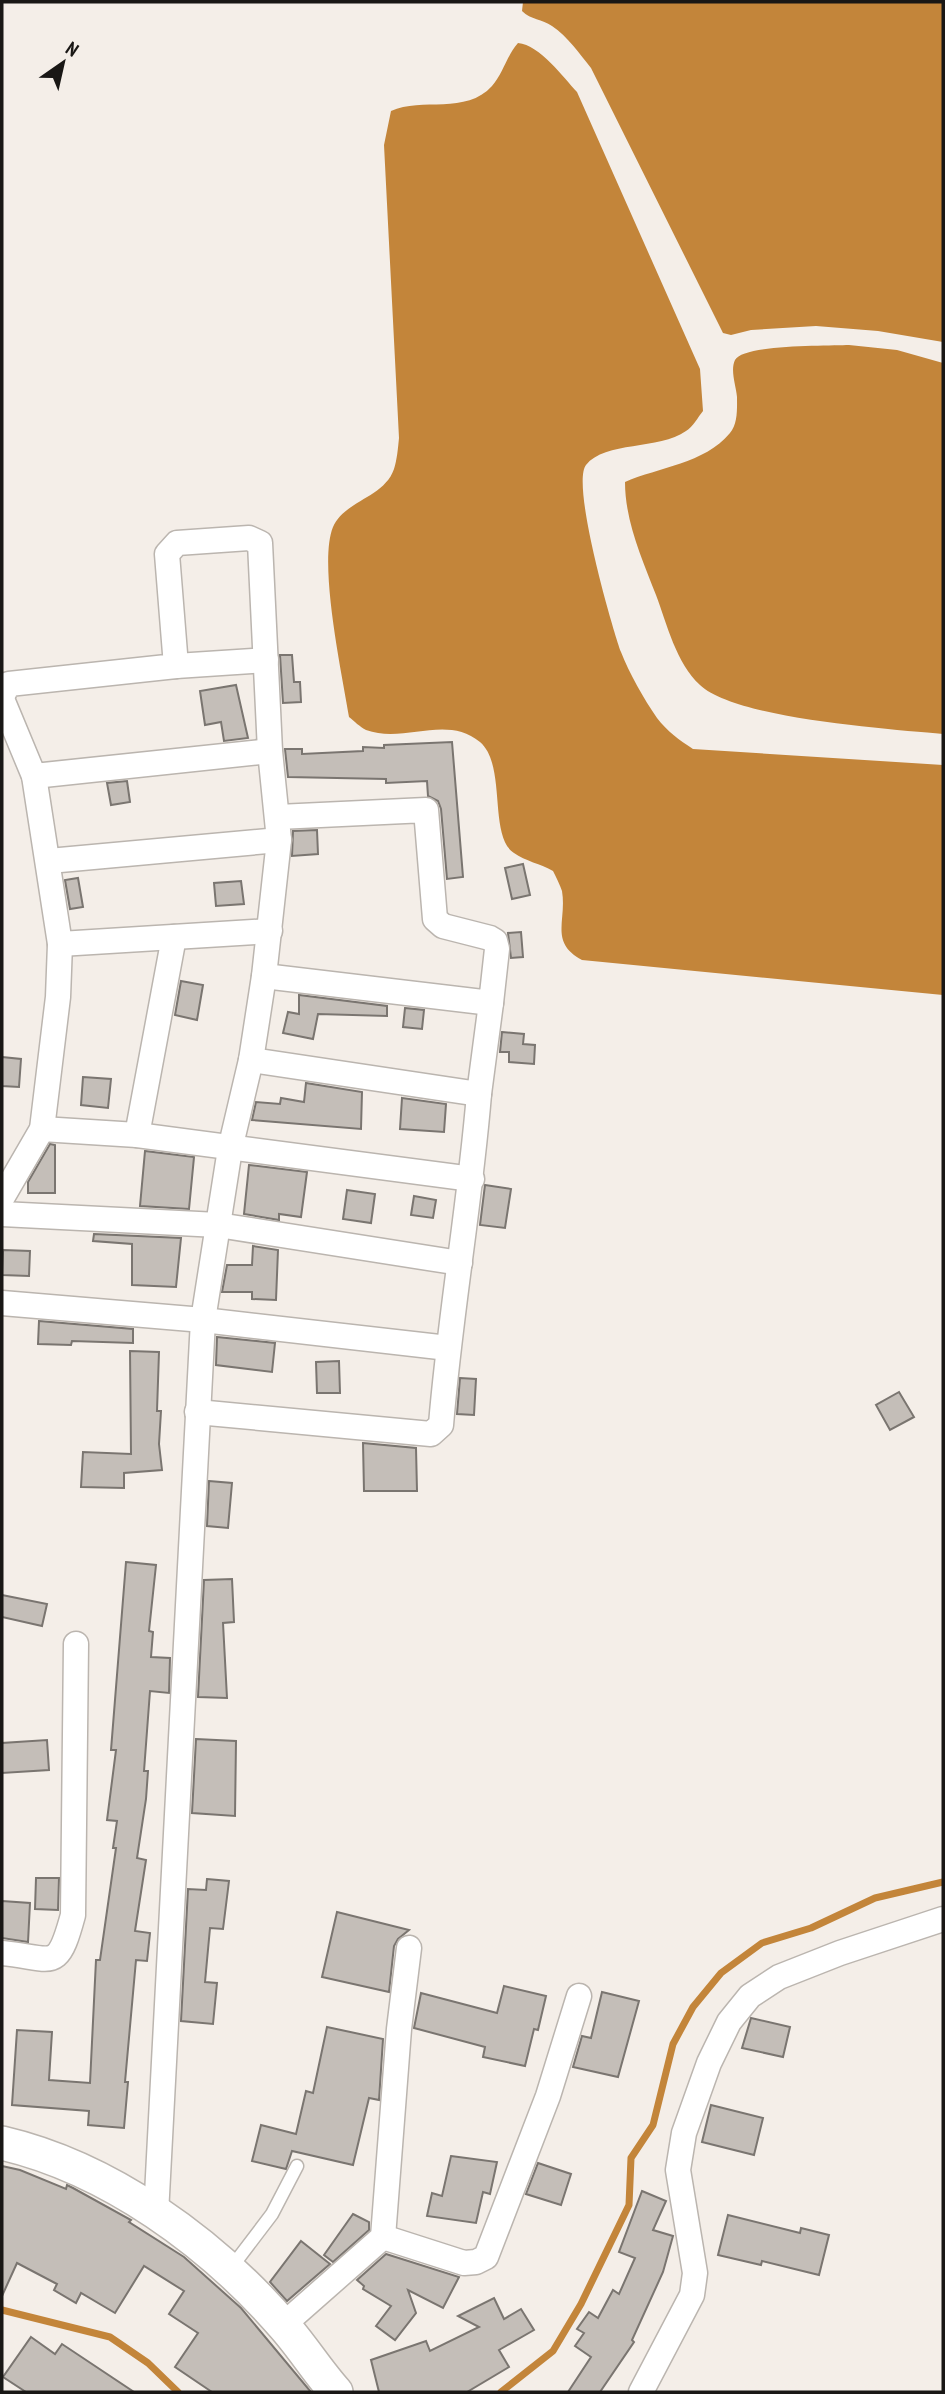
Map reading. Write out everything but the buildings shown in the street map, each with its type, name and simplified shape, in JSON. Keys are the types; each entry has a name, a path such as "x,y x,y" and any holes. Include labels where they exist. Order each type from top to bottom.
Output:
{"main road":[{"path":"2,2143 96,2175 156,2214 229,2271 283,2325 335,2392"}],"street":[{"path":"156,2214 203,1320 230,1149 251,1060 264,976 278,828 270,751 260,542 249,538 177,543 167,554 176,666"},
{"path":"2,1198 42,1129 58,997 60,944 34,776 2,698 9,684 176,666 266,660"},
{"path":"34,776 270,751"},
{"path":"49,861 426,810 435,919 443,926 495,941 492,1003 479,1094 472,1179 448,1348 441,1425 431,1434 197,1412"},
{"path":"60,944 270,931"},
{"path":"136,1135 174,937"},
{"path":"264,976 492,1003"},
{"path":"251,1060 479,1094"},
{"path":"42,1129 136,1135 472,1179"},
{"path":"2,1213 218,1225 460,1263"},
{"path":"2,1303 203,1320 448,1348"},
{"path":"2,1953 47,1960 58,1956 64,1948 73,1916 76,1644"},
{"path":"641,2392 692,2294 694,2263 678,2170 684,2133 709,2063 729,2022 750,1996 779,1977 840,1952 943,1919"},
{"path":"283,2325 383,2237 399,2029 409,1948"},
{"path":"383,2237 464,2263 476,2262 486,2257 548,2096 579,1996"}],"lane":[{"path":"229,2271 272,2214 297,2166"}],"shaded area":[{"path":"523,2 943,2 943,342 878,331 816,326 751,330 731,335 723,333 591,68 558,30 522,11"},
{"path":"518,43 543,55 577,92 700,369 703,411 689,429 662,441 606,452 586,465 583,477 588,525 609,614 624,660 657,718 693,749 943,765 943,995 582,960 572,953 562,938 562,891 553,871 518,856 506,844 499,816 493,767 480,742 453,730 380,733 366,730 349,717 333,619 328,566 329,544 333,527 339,518 389,479 397,454 399,438 384,145 391,111 416,105 457,103 481,95 496,81"},
{"path":"849,345 897,350 943,363 943,734 779,714 719,697 700,685 685,666 673,643 631,525 625,482 707,452 733,429 737,397 733,373 735,360 741,355 770,348"}],"waterway":[{"path":"501,2392 553,2351 581,2304 629,2205 631,2158 653,2125 673,2044 693,2007 721,1973 762,1943 811,1928 875,1898 943,1882"},
{"path":"2,2310 110,2337 148,2363 178,2392"}]}
